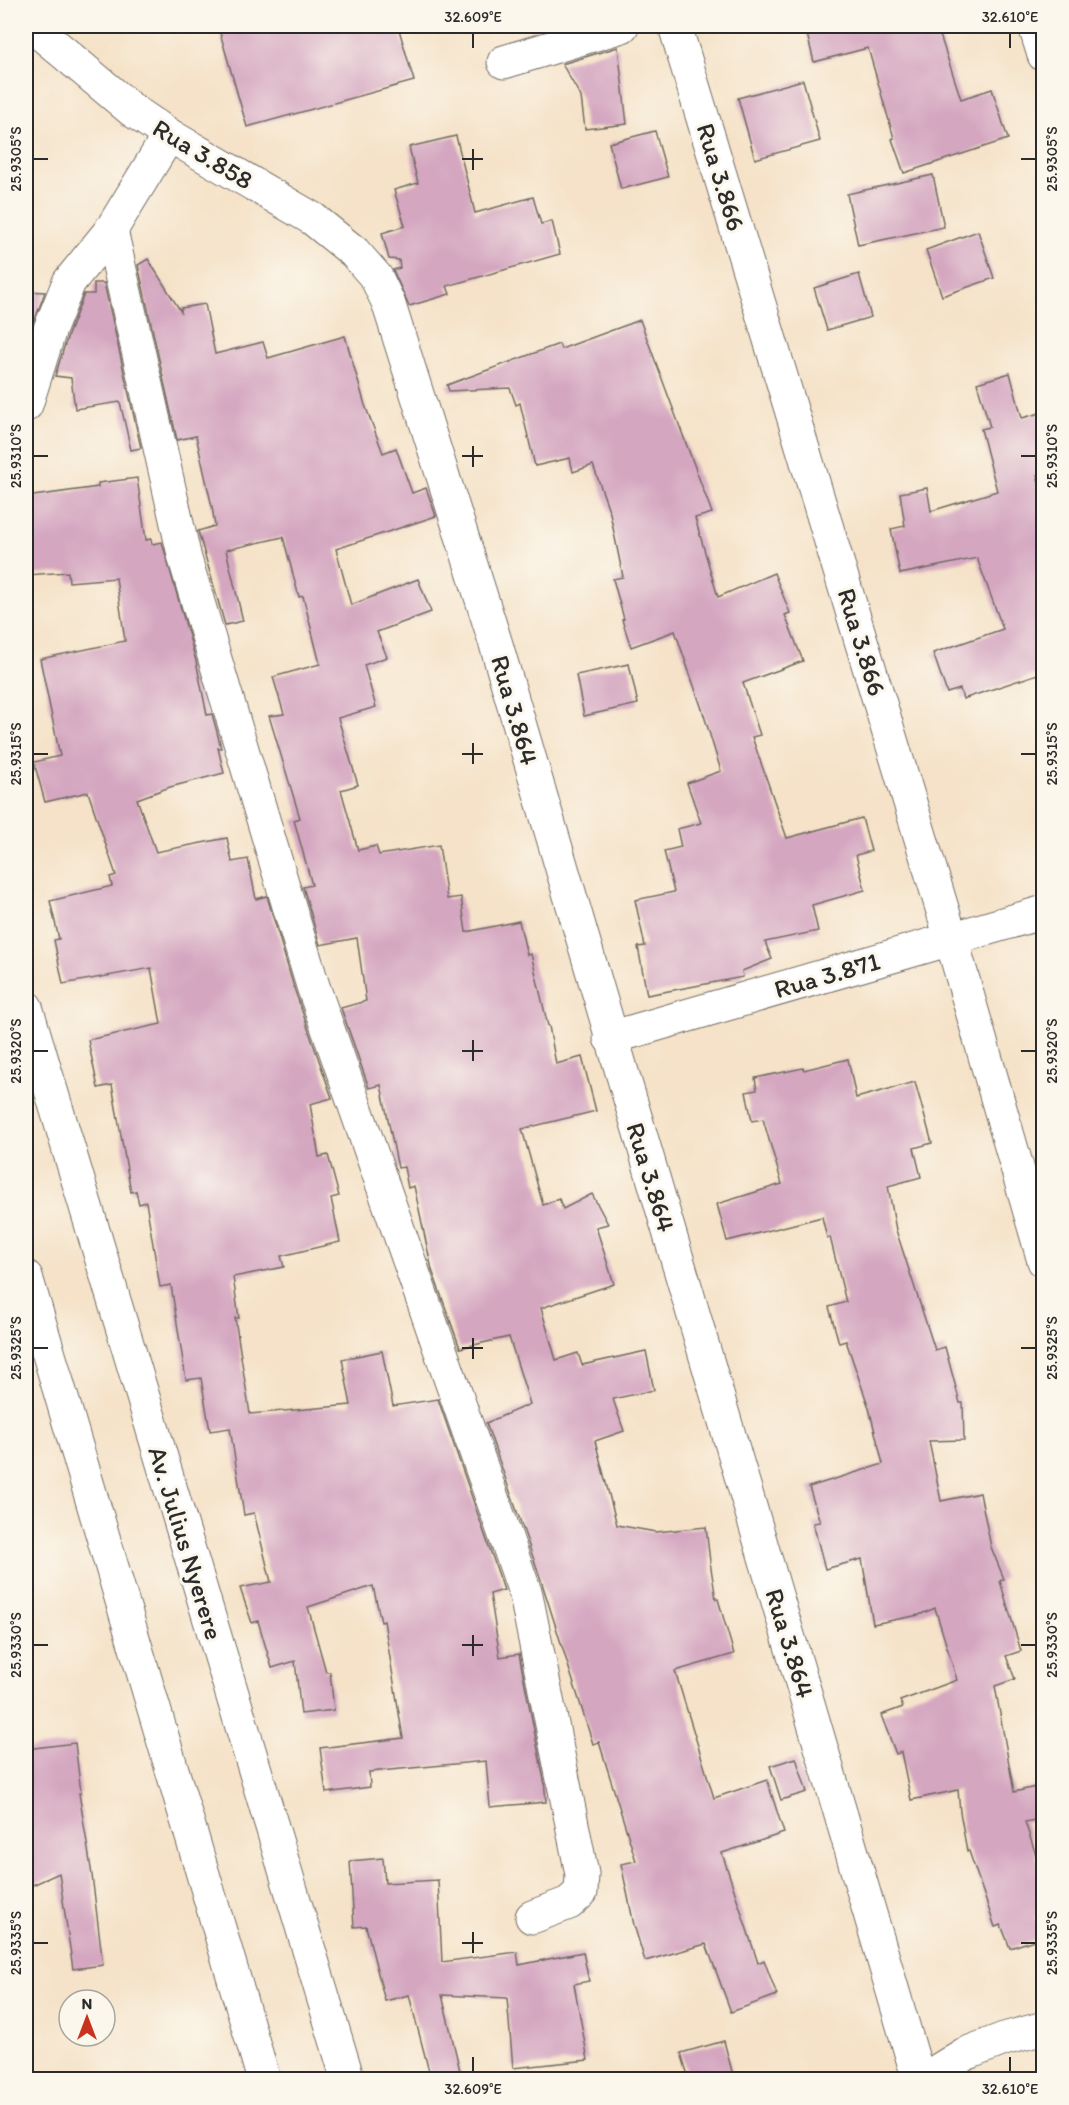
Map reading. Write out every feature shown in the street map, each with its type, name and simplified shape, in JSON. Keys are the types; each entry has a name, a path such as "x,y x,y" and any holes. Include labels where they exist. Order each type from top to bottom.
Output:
{"street":[{"name":"Rua 3.858","path":"32,26 132,110 169,135 313,219 354,252 376,277"},
{"path":"504,62 622,26"},
{"name":"Rua 3.866","path":"675,26 951,939 1044,1260"},
{"path":"1035,26 1044,55"},
{"path":"26,405 50,329 69,282 111,230 169,135"},
{"path":"111,230 185,559 313,986 526,1595 582,1874 581,1892 569,1903 532,1917"},
{"name":"Rua 3.864","path":"376,277 388,302 491,630 610,1038 921,2079"},
{"name":"Rua 3.871","path":"610,1038 1044,912"},
{"name":"Av. Julius Nyerere","path":"26,1007 348,2079"},
{"path":"26,1277 264,2079"},
{"path":"921,2079 965,2054 1004,2039 1044,2028"}],"building":[{"path":"218,26 398,26 414,81 247,127"},
{"path":"805,26 937,26 961,99 992,89 1008,139 904,173 892,139 894,138 868,48 814,62"},
{"path":"618,47 627,124 585,129 581,97 562,64"},
{"path":"803,80 820,141 755,159 738,98"},
{"path":"655,131 668,177 621,189 609,143"},
{"path":"456,136 475,213 533,197 541,224 552,221 560,254 447,286 450,294 409,306 393,270 400,268 399,260 389,259 382,233 405,226 394,190 418,183 409,147"},
{"path":"933,175 944,227 858,245 847,194"},
{"path":"978,231 994,278 942,296 926,250"},
{"path":"148,259 181,312 181,308 205,304 215,354 263,342 268,358 345,336 365,405 383,453 396,448 412,493 426,488 436,516 336,549 351,605 418,579 431,612 377,632 387,657 364,665 376,707 338,718 358,785 341,790 358,850 376,846 379,855 439,845 447,899 461,897 466,932 519,921 527,955 531,954 556,1064 582,1057 596,1111 522,1129 543,1205 559,1199 563,1209 592,1194 608,1224 596,1227 614,1284 541,1308 556,1360 578,1353 582,1365 646,1351 654,1390 613,1399 624,1431 595,1441 617,1525 656,1532 706,1527 716,1599 718,1599 734,1654 675,1671 714,1798 767,1780 784,1833 722,1853 758,1963 764,1960 777,1995 731,2012 706,1944 645,1961 634,1925 621,1864 636,1861 599,1742 593,1744 541,1580 486,1423 530,1404 509,1337 460,1348 432,1270 414,1186 408,1188 404,1167 398,1168 381,1085 369,1088 341,1008 366,1001 357,938 320,945 303,887 312,885 294,820 300,818 269,716 284,714 273,677 320,664 303,596 299,597 283,537 226,550 243,621 225,625 198,531 215,526 212,507 196,436 177,440 138,265"},
{"path":"859,274 871,317 827,330 814,288"},
{"path":"94,283 104,283 141,448 131,450 120,402 75,409 71,378 55,376 84,294 94,294"},
{"path":"26,291 45,292 26,344"},
{"path":"640,320 712,513 695,518 718,597 774,573 790,613 785,615 803,661 743,683 760,735 752,737 787,838 862,818 871,851 856,855 865,890 812,905 818,931 765,942 772,959 742,971 743,977 647,995 638,947 645,946 635,900 674,892 664,851 681,847 677,829 701,823 687,783 721,771 703,712 675,631 631,647 613,579 623,577 610,513 593,465 573,472 570,458 535,466 520,403 516,405 510,388 449,391 447,385 559,344 561,349"},
{"path":"1010,373 1022,418 1044,412 1044,473 1037,475 1044,500 1044,672 963,699 960,689 947,693 933,653 1003,629 977,558 900,574 891,529 905,526 900,493 927,488 931,511 997,491 981,429 990,427 977,383"},
{"path":"137,478 146,540 151,539 152,544 162,542 196,661 207,715 212,714 217,732 224,773 170,787 137,799 156,852 227,838 232,862 248,859 256,899 267,896 295,991 332,1098 310,1104 319,1157 328,1155 339,1196 331,1198 340,1242 281,1256 284,1267 233,1277 239,1318 235,1318 250,1414 351,1405 342,1359 382,1351 393,1406 438,1399 504,1590 490,1594 500,1657 519,1654 544,1780 546,1802 490,1807 486,1761 369,1772 370,1787 326,1793 320,1748 403,1738 384,1621 381,1622 373,1586 308,1607 326,1672 330,1672 334,1710 301,1714 295,1661 272,1668 258,1621 252,1623 240,1588 271,1582 254,1513 244,1515 230,1428 210,1431 201,1378 186,1380 171,1285 160,1287 146,1202 139,1204 136,1191 131,1192 112,1085 98,1088 88,1040 161,1024 151,968 63,984 54,940 59,939 50,901 112,886 110,877 116,875 88,792 45,802 34,762 60,756 40,659 125,641 116,578 69,582 68,572 26,575 26,497 98,487 98,483"},
{"path":"629,664 638,704 584,716 576,675"},
{"path":"848,1059 856,1098 915,1082 932,1143 914,1148 921,1177 888,1186 896,1230 935,1350 945,1347 960,1403 963,1403 964,1440 929,1441 941,1501 980,1493 991,1547 1004,1579 1000,1581 1021,1651 1006,1656 1015,1679 995,1686 1014,1792 1044,1785 1044,1818 1025,1822 1044,1879 1044,1912 1035,1915 1040,1938 1010,1948 1001,1925 995,1927 969,1851 967,1851 958,1790 911,1800 901,1752 896,1754 881,1715 903,1707 900,1701 957,1680 935,1608 919,1615 873,1624 862,1559 825,1569 813,1523 820,1522 809,1487 883,1464 869,1408 846,1341 839,1343 829,1307 846,1302 830,1237 827,1238 822,1217 727,1241 717,1204 782,1184 763,1119 752,1121 746,1092 757,1090 755,1078 803,1068 804,1070"},
{"path":"75,1743 81,1793 79,1793 103,1965 73,1969 59,1873 26,1888 26,1749"},
{"path":"796,1758 807,1792 781,1800 770,1766"},
{"path":"383,1858 385,1883 438,1880 442,1962 517,1952 519,1965 583,1952 589,1981 574,1984 588,2060 513,2068 507,1998 442,1995 462,2079 431,2079 409,1995 385,2001 366,1926 354,1927 350,1861"},
{"path":"724,2041 734,2079 689,2079 681,2053"}]}
